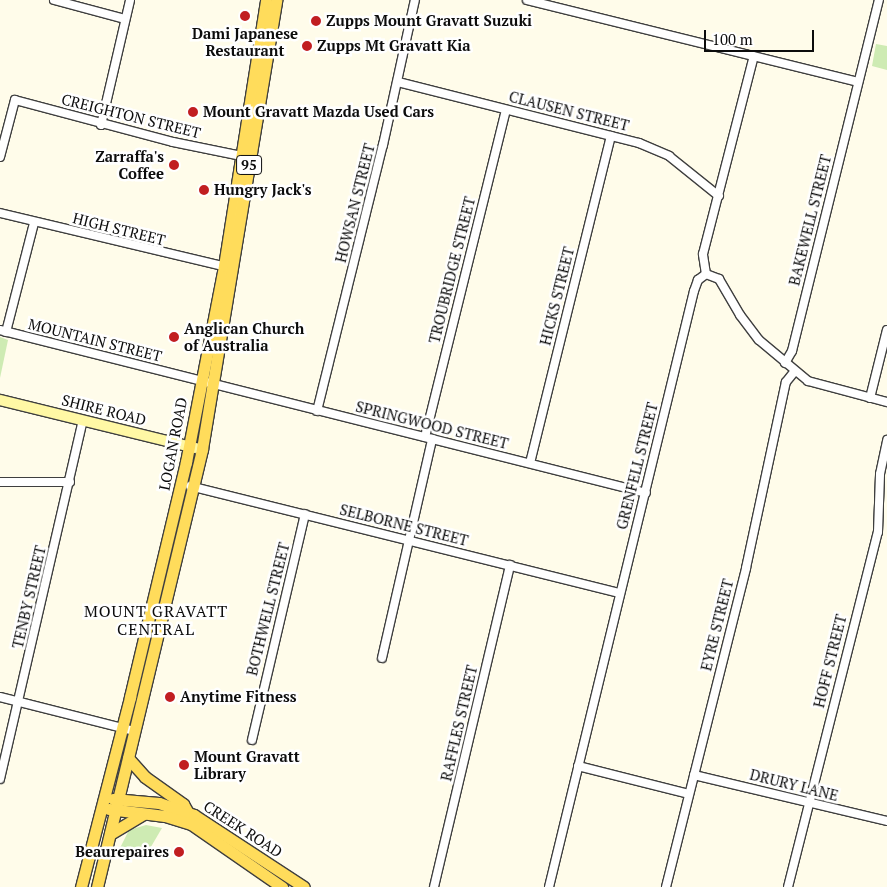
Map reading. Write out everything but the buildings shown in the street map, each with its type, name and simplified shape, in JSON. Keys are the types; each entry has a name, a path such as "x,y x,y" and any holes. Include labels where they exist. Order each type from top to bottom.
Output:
{"main road":[{"name":"LOGAN ROAD","path":"81,887 102,803 128,729 187,485 202,449 213,384 242,156 266,0"},
{"name":"LOGAN ROAD","path":"187,485 189,446 200,380 228,267 276,0"},
{"name":"LOGAN ROAD","path":"97,887 128,758 128,729"},
{"path":"128,758 145,778 183,804 187,812"},
{"name":"CREEK ROAD","path":"102,803 143,814 173,817 198,827 282,887"},
{"name":"CREEK ROAD","path":"117,806 159,803 187,812 304,887"},
{"path":"110,834 143,814"}],"street":[{"path":"54,0 125,19"},
{"path":"102,125 130,0"},
{"name":"HOWSAN STREET","path":"317,411 398,82 415,0"},
{"path":"527,0 858,82"},
{"name":"BAKEWELL STREET","path":"785,363 792,351 879,0"},
{"path":"754,56 703,254 706,274 720,279 748,327 795,371 815,385 887,402"},
{"name":"CLAUSEN STREET","path":"398,82 639,143 669,156 719,196"},
{"name":"CREIGHTON STREET","path":"0,156 16,100 102,125 242,156"},
{"name":"TROUBRIDGE STREET","path":"382,658 428,438 506,110"},
{"name":"HICKS STREET","path":"530,463 611,136"},
{"name":"HIGH STREET","path":"0,213 34,223 228,267"},
{"path":"3,331 34,223"},
{"name":"GRENFELL STREET","path":"549,887 694,291 698,280 706,274"},
{"path":"870,398 887,330"},
{"name":"MOUNTAIN STREET","path":"3,331 213,384"},
{"name":"EYRE STREET","path":"666,887 746,568 786,382 795,371"},
{"name":"SPRINGWOOD STREET","path":"213,384 646,493"},
{"name":"SHIRE ROAD","path":"0,400 202,449"},
{"name":"TENBY STREET","path":"0,780 70,482 82,420"},
{"name":"HOFF STREET","path":"788,887 878,532 880,474 887,440"},
{"path":"0,482 70,482"},
{"name":"SELBORNE STREET","path":"187,485 620,593"},
{"name":"BOTHWELL STREET","path":"252,740 304,514"},
{"name":"RAFFLES STREET","path":"434,887 510,565"},
{"path":"0,697 128,729"},
{"path":"578,766 689,794"},
{"name":"DRURY LANE","path":"694,774 887,822"}],"green space":[{"path":"876,44 887,46 887,70 872,66"},
{"path":"0,337 8,340 0,378"},
{"path":"146,825 162,828 145,857 119,850 129,830"}],"place":[{"name":"Dami Japanese Restaurant","path":"245,16"},
{"name":"Zupps Mount Gravatt Suzuki","path":"316,21"},
{"name":"Zupps Mt Gravatt Kia","path":"307,46"},
{"name":"Mount Gravatt Mazda Used Cars","path":"193,112"},
{"name":"Zarraffa's Coffee","path":"174,165"},
{"name":"Hungry Jack's","path":"204,190"},
{"name":"Anglican Church of Australia","path":"174,337"},
{"name":"Anytime Fitness","path":"170,697"},
{"name":"Mount Gravatt Library","path":"184,765"},
{"name":"Beaurepaires","path":"179,852"}],"district":[{"name":"MOUNT GRAVATT CENTRAL","path":"156,620"}]}
